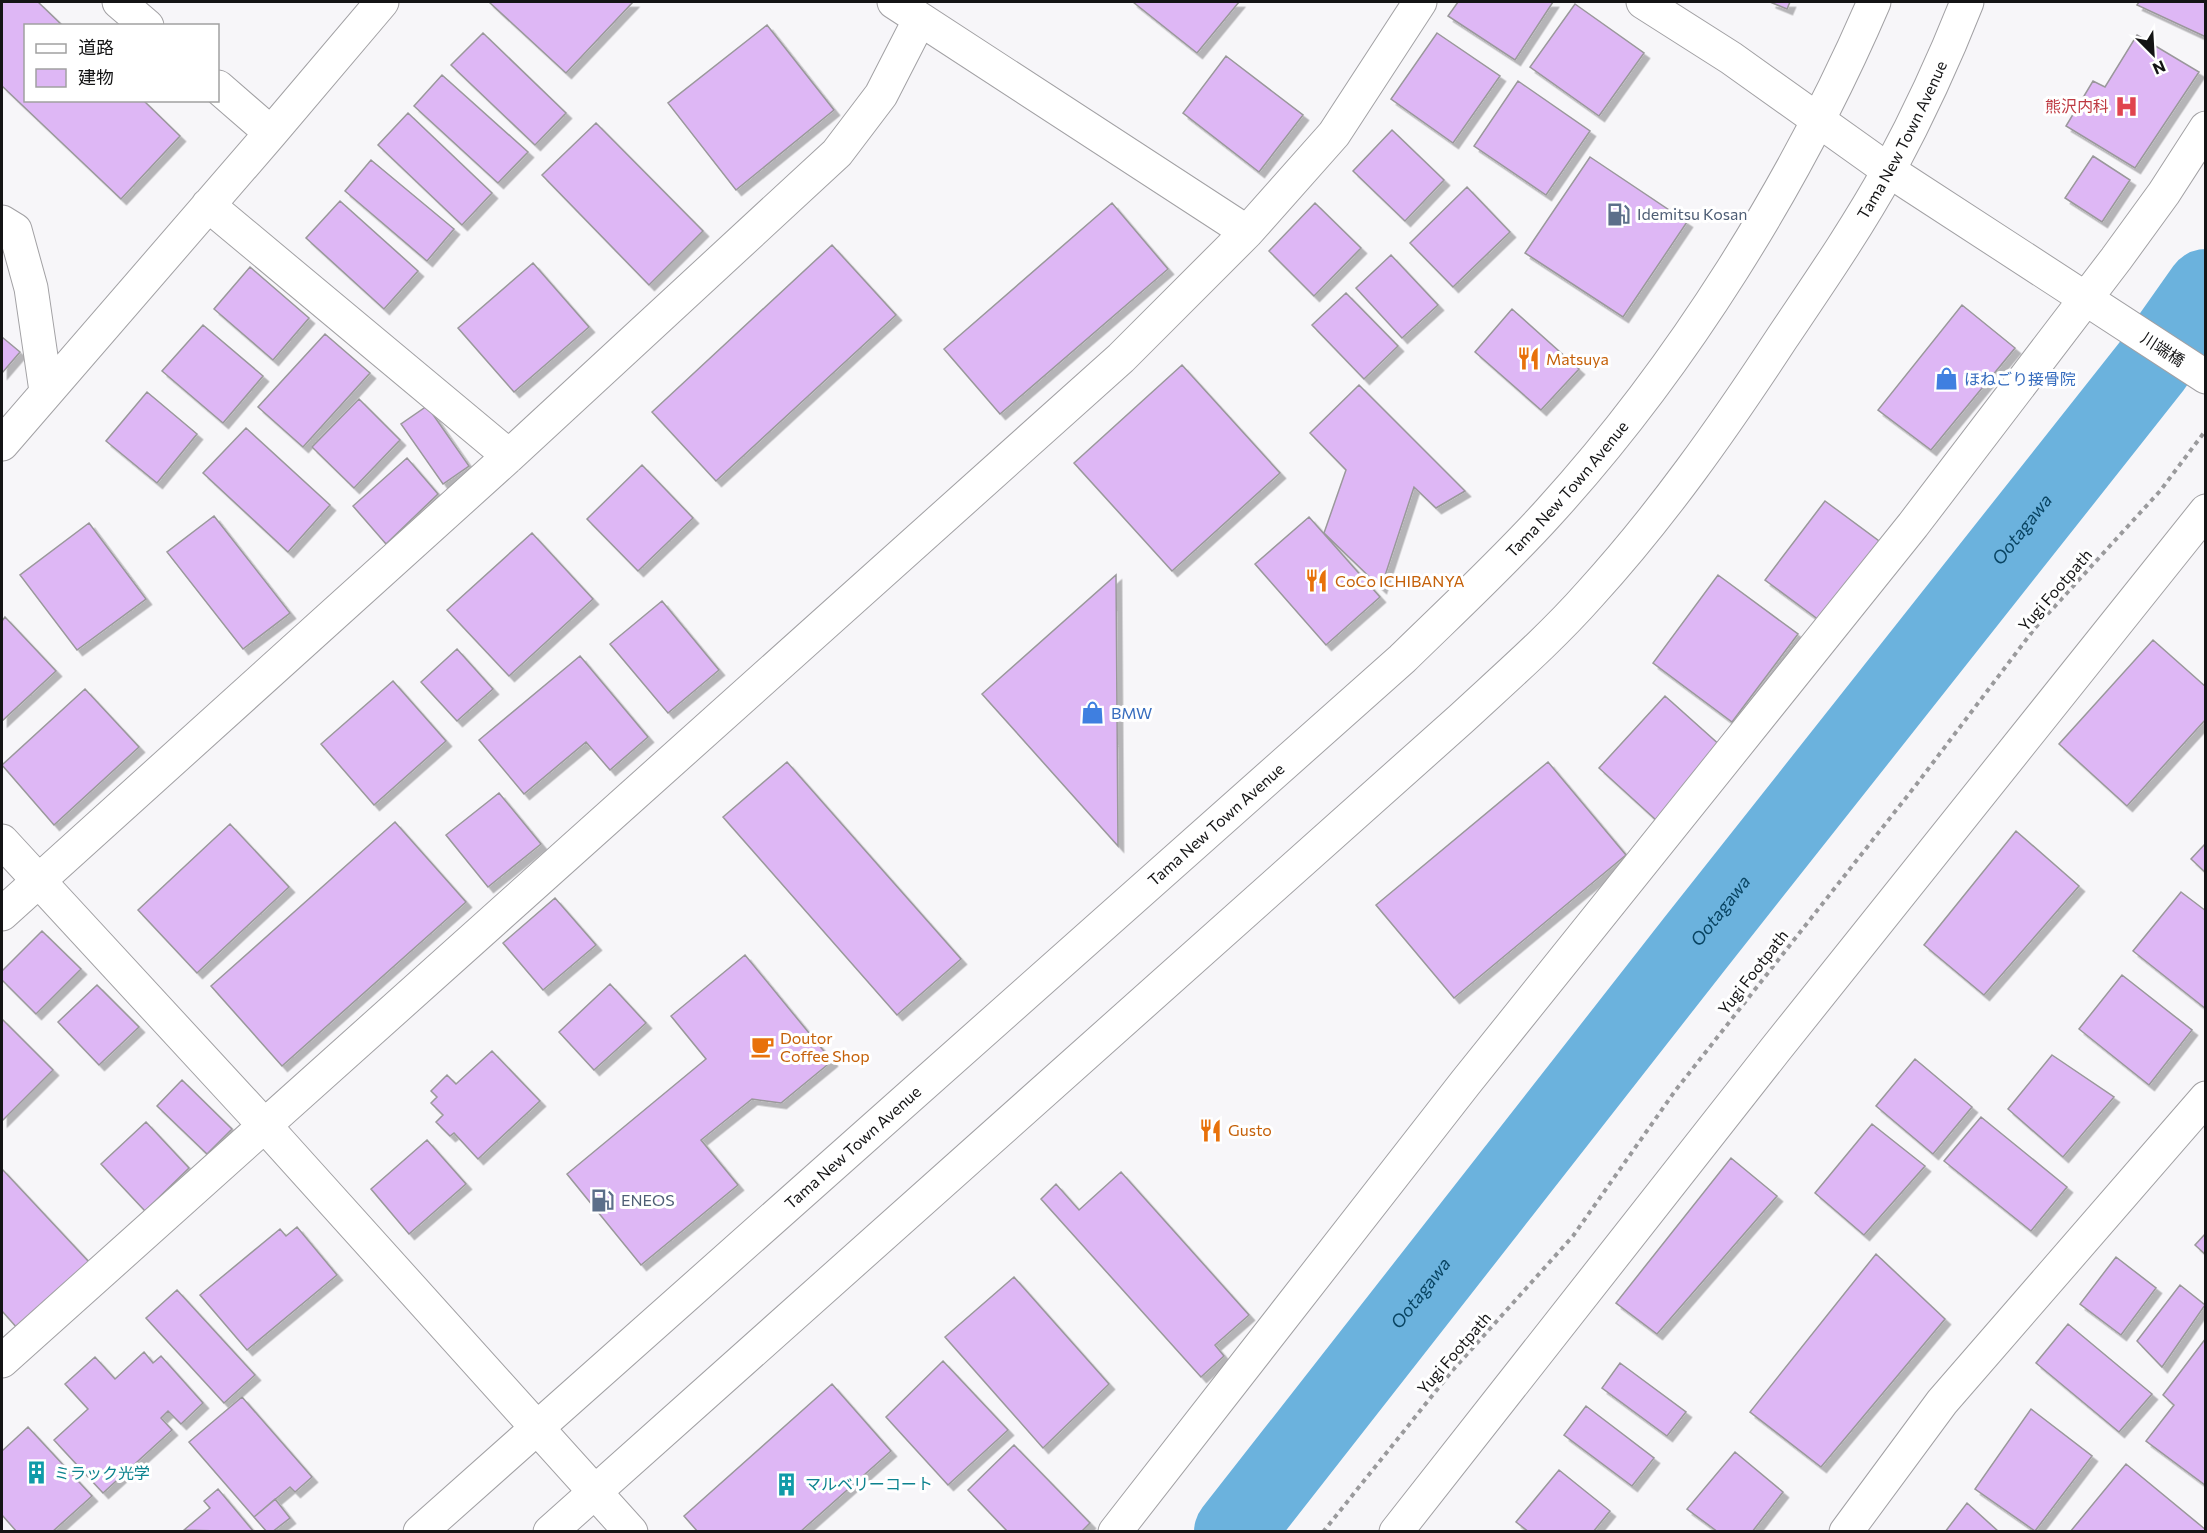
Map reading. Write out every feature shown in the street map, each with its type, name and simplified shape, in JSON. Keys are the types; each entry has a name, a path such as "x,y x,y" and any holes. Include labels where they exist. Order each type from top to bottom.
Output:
{"street":[{"path":"119,2 145,24"},
{"path":"2,444 382,2"},
{"path":"2,1361 1121,358 1247,232 1334,134 1420,2"},
{"name":"川端橋","path":"1643,2 1731,58 1888,170 2205,377"},
{"name":"Tama New Town Avenue","path":"420,1532 1402,660 1549,512 1620,429 1682,345 1769,209 1817,119 1874,2"},
{"name":"Tama New Town Avenue","path":"550,1532 1462,718 1557,628 1634,545 1721,431 1812,294 1888,170 1952,40 1967,2"},
{"path":"2,914 509,456 837,153 881,95 907,10 1247,232"},
{"path":"219,88 271,133"},
{"path":"1115,1532 1466,1082 1906,535 2164,194 2205,128"},
{"path":"208,205 509,456"},
{"path":"2,222 15,230 31,288 46,391"},
{"path":"1396,1532 1775,1050 2205,512"},
{"path":"2,841 265,1126 631,1532"},
{"path":"1846,1532 1942,1402 2205,1098"}],"path":[{"name":"Yugi Footpath","path":"1323,1532 1452,1371 1573,1236 1674,1091 1916,785 2035,628 2160,490 2205,430"}],"building":[{"path":"2,2 38,2 61,24 24,24 24,102 145,102 180,136 121,199 2,86"},
{"path":"489,2 633,2 566,73"},
{"path":"1133,2 1239,2 1197,53"},
{"path":"1458,2 1553,2 1515,60 1448,16"},
{"path":"1770,2 1790,2 1787,9"},
{"path":"2139,2 2206,2 2206,37 2137,5"},
{"path":"1575,4 1644,53 1599,116 1530,67"},
{"path":"767,25 834,110 736,190 668,103"},
{"path":"483,33 566,113 535,145 451,65"},
{"path":"1437,33 1500,76 1453,143 1391,99"},
{"name":"熊沢内科","path":"2137,35 2199,72 2135,168 2066,126 2093,81 2105,87"},
{"path":"1226,56 1303,115 1259,172 1183,113"},
{"path":"442,75 528,152 498,183 414,106"},
{"path":"1518,81 1590,131 1546,195 1474,146"},
{"path":"408,113 492,193 462,225 378,145"},
{"path":"596,123 703,231 649,285 542,175"},
{"path":"1392,130 1444,180 1405,221 1353,171"},
{"path":"2093,156 2130,180 2102,222 2065,198"},
{"path":"1590,157 1687,222 1623,317 1525,253"},
{"path":"371,160 454,229 427,261 345,191"},
{"path":"1467,187 1510,232 1453,287 1410,243"},
{"path":"340,201 418,271 384,309 306,238"},
{"path":"1112,203 1168,269 1000,414 944,349"},
{"path":"1315,203 1361,248 1314,296 1269,251"},
{"path":"832,245 896,315 716,481 652,412"},
{"path":"1391,255 1438,305 1402,338 1356,288"},
{"path":"533,263 589,327 514,392 458,328"},
{"path":"250,267 309,318 273,360 214,309"},
{"path":"1346,293 1398,346 1364,379 1312,325"},
{"name":"ほねごり接骨院","path":"1962,305 2015,348 1931,450 1878,410"},
{"path":"1512,309 1579,369 1541,410 1475,352"},
{"path":"203,325 263,376 223,423 162,371"},
{"path":"325,334 370,373 303,447 258,407"},
{"path":"2,337 20,352 2,373"},
{"path":"1182,365 1280,473 1172,571 1074,463"},
{"path":"1359,385 1465,491 1436,508 1414,487 1381,588 1324,533 1346,470 1310,433"},
{"path":"147,392 197,434 157,483 106,441"},
{"path":"359,399 400,440 354,488 312,447"},
{"path":"427,406 469,466 443,484 401,424"},
{"path":"246,428 330,505 288,552 203,473"},
{"path":"407,458 438,494 386,544 353,506"},
{"path":"642,465 693,518 638,571 587,519"},
{"path":"1825,501 1879,541 1819,620 1765,580"},
{"path":"214,516 290,613 243,649 167,552"},
{"name":"CoCo ICHIBANYA","path":"1309,517 1380,597 1326,645 1255,564"},
{"path":"89,523 146,599 77,650 20,575"},
{"path":"532,533 593,599 509,676 447,610"},
{"path":"1116,575 1118,846 982,694"},
{"path":"1718,575 1798,634 1732,722 1653,663"},
{"path":"662,601 719,670 668,713 610,644"},
{"path":"5,617 56,671 2,721 2,621"},
{"path":"2153,640 2206,687 2206,719 2127,806 2059,744"},
{"path":"457,649 493,689 457,721 421,682"},
{"path":"580,656 648,737 610,770 586,742 524,794 479,740"},
{"path":"393,681 446,741 374,805 321,744"},
{"path":"85,689 139,747 54,825 2,765"},
{"path":"1665,696 1722,747 1656,820 1599,768"},
{"path":"787,762 961,959 897,1015 723,817"},
{"path":"1548,762 1626,855 1454,998 1376,905"},
{"path":"499,793 541,844 488,887 446,835"},
{"path":"395,822 466,902 282,1066 211,986"},
{"path":"230,824 289,887 197,973 138,910"},
{"path":"2016,831 2079,886 1984,995 1924,945"},
{"path":"2206,843 2206,873 2191,859"},
{"path":"2181,892 2206,911 2206,1009 2133,951"},
{"path":"555,898 596,945 543,990 503,943"},
{"path":"42,931 81,969 36,1014 2,980 2,971"},
{"path":"745,955 832,1061 781,1103 752,1099 701,1140 738,1185 641,1265 567,1174 706,1059 671,1016"},
{"path":"2122,975 2192,1030 2149,1085 2079,1029"},
{"path":"610,984 646,1023 594,1070 559,1032"},
{"path":"97,985 139,1027 99,1065 58,1022"},
{"path":"2,1019 53,1070 2,1121"},
{"path":"492,1051 540,1101 478,1159 454,1133 450,1136 436,1122 443,1115 431,1103 437,1097 431,1091 447,1075 456,1084"},
{"path":"2052,1055 2114,1097 2063,1157 2008,1109"},
{"path":"1915,1059 1972,1107 1933,1154 1876,1106"},
{"path":"182,1080 232,1129 207,1154 157,1106"},
{"path":"1981,1117 2067,1187 2031,1231 1944,1161"},
{"path":"146,1122 189,1168 145,1211 101,1164"},
{"path":"1872,1124 1925,1166 1864,1235 1815,1193"},
{"path":"427,1140 466,1184 409,1234 371,1189"},
{"path":"1731,1158 1777,1196 1657,1334 1616,1303"},
{"path":"2,1169 89,1262 18,1329 2,1311"},
{"path":"1121,1172 1249,1315 1215,1345 1224,1356 1201,1377 1041,1199 1056,1184 1079,1210"},
{"path":"297,1227 337,1275 247,1350 200,1295 280,1229 286,1236"},
{"path":"2206,1233 2206,1255 2195,1245"},
{"path":"1876,1254 1945,1319 1821,1467 1750,1412"},
{"path":"2116,1257 2156,1288 2121,1335 2080,1304"},
{"path":"1014,1277 1109,1384 1043,1448 945,1337"},
{"path":"2180,1285 2205,1305 2162,1367 2137,1341"},
{"path":"177,1290 255,1375 224,1403 146,1318"},
{"path":"2068,1324 2152,1394 2119,1432 2036,1363"},
{"path":"2206,1338 2205,1485 2146,1441 2174,1405 2163,1395"},
{"path":"144,1352 153,1363 161,1356 203,1403 181,1424 168,1411 161,1418 172,1430 103,1493 54,1440 88,1409 65,1384 95,1357 115,1379"},
{"path":"943,1361 1008,1430 948,1485 886,1417"},
{"path":"1620,1363 1686,1412 1667,1436 1602,1388"},
{"name":"マルベリーコート","path":"832,1384 891,1451 800,1532 698,1532 684,1516"},
{"path":"242,1397 312,1477 295,1492 290,1487 254,1517 189,1442"},
{"path":"1586,1406 1654,1458 1632,1486 1564,1435"},
{"path":"2031,1409 2092,1456 2035,1531 1975,1489"},
{"name":"ミラック光学","path":"28,1427 92,1496 52,1532 17,1532 2,1515 2,1451"},
{"path":"1014,1445 1090,1523 1081,1532 1008,1532 968,1490"},
{"path":"1735,1452 1783,1492 1752,1532 1718,1532 1687,1509"},
{"path":"2126,1464 2206,1530 2206,1532 2070,1532"},
{"path":"1559,1470 1610,1511 1593,1532 1529,1532 1516,1522"},
{"path":"218,1489 254,1532 184,1530 210,1508 204,1501"},
{"path":"275,1499 290,1518 272,1532 267,1532 254,1517"},
{"path":"1967,1503 1999,1532 1945,1532"}],"waterway":[{"name":"Ootagawa","path":"1234,1532 1696,942 2151,367 2206,289"}],"place":[{"name":"熊沢内科","path":"2127,106"},
{"name":"Idemitsu Kosan","path":"1619,214"},
{"name":"Matsuya","path":"1528,359"},
{"name":"ほねごり接骨院","path":"1946,379"},
{"name":"CoCo ICHIBANYA","path":"1317,581"},
{"name":"BMW","path":"1093,713"},
{"name":"Doutor Coffee Shop","path":"762,1047"},
{"name":"Gusto","path":"1210,1130"},
{"name":"ENEOS","path":"603,1200"},
{"name":"ミラック光学","path":"36,1473"},
{"name":"マルベリーコート","path":"787,1484"}]}
